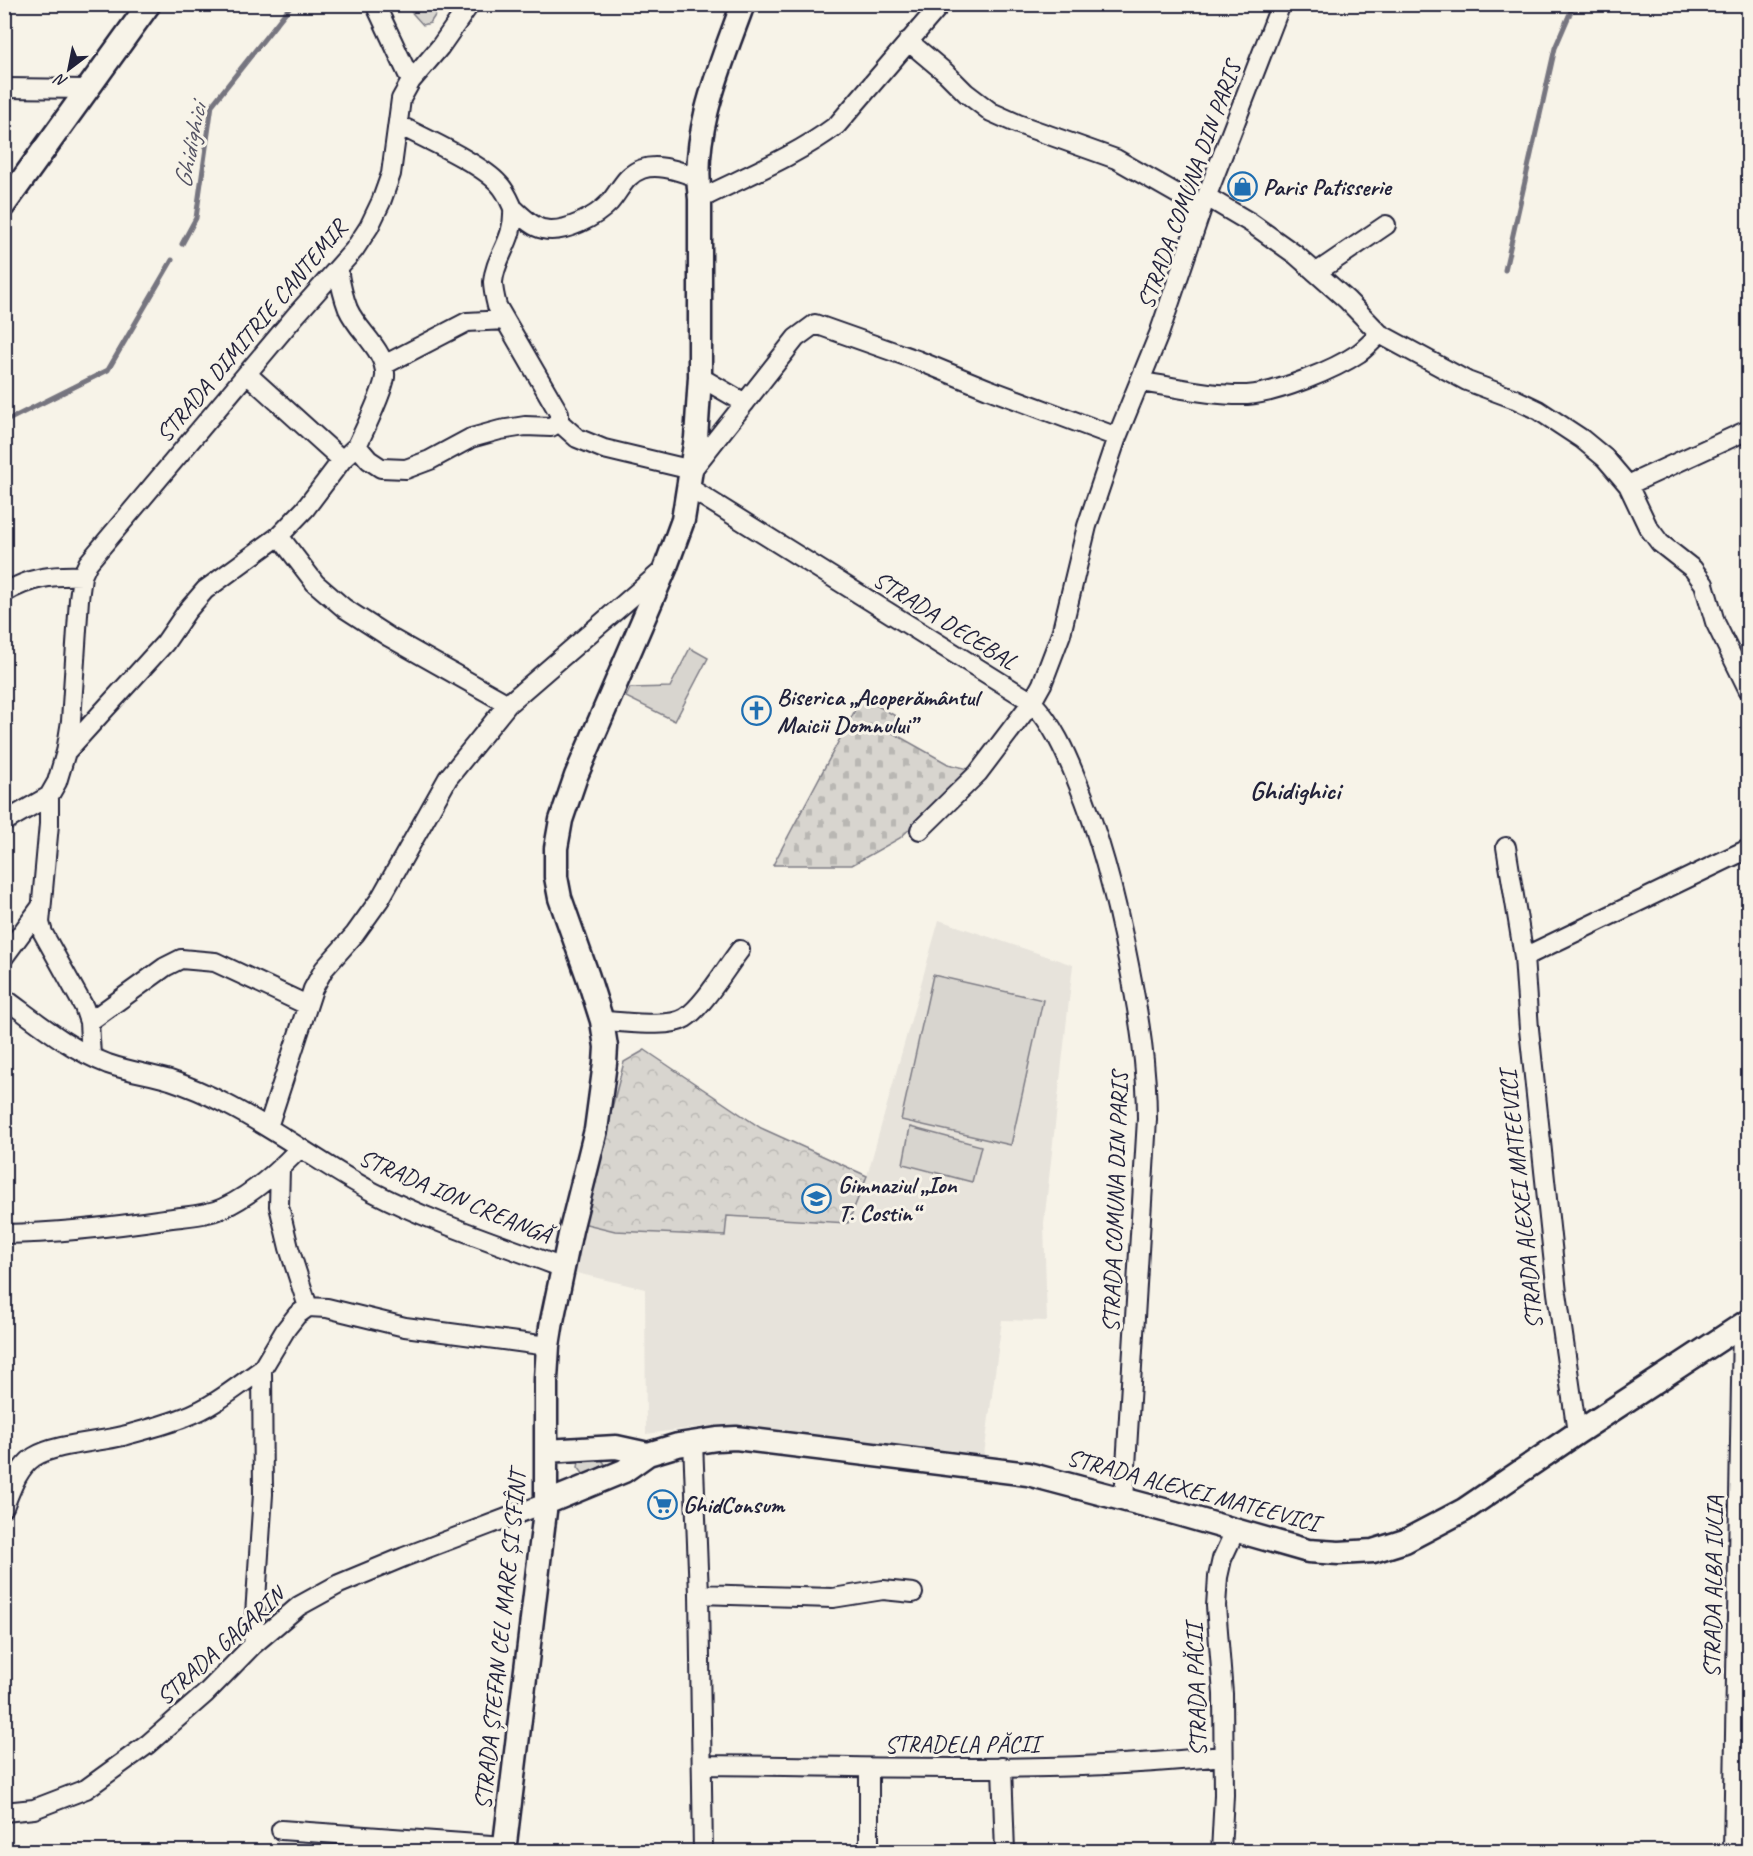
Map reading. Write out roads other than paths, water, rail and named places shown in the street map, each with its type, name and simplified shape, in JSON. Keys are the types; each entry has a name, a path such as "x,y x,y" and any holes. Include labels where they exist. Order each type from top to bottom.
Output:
{"street":[{"path":"6,199 149,4"},
{"path":"375,4 411,81"},
{"name":"STRADA DIMITRIE CANTEMIR","path":"49,796 57,782 66,752 72,711 79,599 82,576 88,563 114,529 354,250 369,228 391,174 401,99 411,81 440,47 470,4"},
{"name":"STRADA ȘTEFAN CEL MARE ȘI SFÎNT","path":"281,1830 504,1849 546,1503 548,1346 563,1269 596,1130 602,1096 606,1047 602,1020 560,898 556,877 556,848 561,820 576,776 683,520 696,438 700,377 700,199 697,177 702,128 709,101 743,4"},
{"path":"700,199 786,157 820,138 837,125 941,4"},
{"name":"STRADA COMUNA DIN PARIS","path":"1124,1499 1148,1119 1141,1027 1120,920 1088,806 1057,736 1044,715 1032,702 1042,684 1061,634 1087,526 1117,437 1141,382 1204,202 1281,4"},
{"path":"908,41 966,93 991,112 1116,159 1275,238 1317,272 1380,334 1467,381 1515,399 1556,421 1605,458 1628,485 1648,528 1660,543 1693,569 1704,585 1715,622 1749,689"},
{"path":"4,88 88,89"},
{"path":"399,125 474,165 498,182 513,208 529,222 542,229 555,230 601,210 610,202 624,180 642,169 655,167 669,169 697,177"},
{"path":"513,208 511,233 493,280 497,306 552,399 559,413 559,422 577,438 690,479"},
{"path":"1317,272 1386,225"},
{"path":"66,752 165,643 205,590 279,537 342,460 357,446 380,394 385,378 384,365 348,308 338,268"},
{"path":"384,365 467,322 505,320"},
{"name":"STRADA ȘTEFAN CEL MARE ȘI SFÎNT","path":"690,479 796,338 816,324 1117,437"},
{"path":"1141,382 1219,394 1263,393 1341,364 1361,352 1380,334"},
{"path":"247,374 342,460"},
{"path":"700,377 745,403"},
{"path":"357,446 369,460 381,468 406,469 430,460 471,438 525,426 551,428 559,422"},
{"path":"1628,485 1749,430"},
{"name":"STRADA DECEBAL","path":"690,479 1032,702"},
{"path":"279,537 315,583 344,608 389,637 508,704"},
{"path":"268,1127 313,989 324,969 355,934 381,899 448,778 508,704 664,569"},
{"path":"4,593 32,580 52,575 82,576"},
{"path":"920,830 978,773 1032,702"},
{"path":"4,822 49,796 50,824 40,923 43,933 84,1007 89,1022 91,1056"},
{"name":"STRADA ALEXEI MATEEVICI","path":"648,1454 693,1442 736,1438 1028,1474 1308,1551 1339,1553 1372,1551 1405,1541 1464,1510 1577,1432 1557,1293 1524,957 1506,847"},
{"path":"1524,957 1749,849"},
{"path":"4,957 40,908"},
{"path":"602,1020 668,1023 684,1019 697,1008 740,950"},
{"path":"89,1022 165,967 181,959 215,962 307,1005"},
{"name":"STRADA ION CREANGĂ","path":"4,998 54,1034 91,1056 110,1064 194,1089 268,1127 299,1149 364,1187 400,1204 563,1269"},
{"path":"4,1234 73,1232 200,1215 222,1208 239,1199 280,1169 299,1149"},
{"path":"280,1169 279,1206 308,1307"},
{"path":"4,1507 25,1465 36,1456 53,1450 123,1436 185,1417 207,1407 262,1369 286,1329 297,1315 308,1307 349,1312 405,1327 548,1346"},
{"path":"1577,1432 1745,1322"},
{"name":"STRADA ALBA IULIA","path":"1733,1851 1745,1322"},
{"path":"253,1645 263,1494 262,1369"},
{"path":"693,1442 699,1594 703,1851"},
{"path":"546,1451 616,1447 648,1454"},
{"path":"574,1449 567,1452 559,1462 560,1473 572,1485 587,1486"},
{"path":"546,1503 624,1471 648,1454"},
{"name":"STRADA GAGARIN","path":"8,1806 34,1809 86,1789 148,1744 205,1694 253,1645 299,1606 339,1584 546,1503"},
{"name":"STRADA PĂCII","path":"1223,1848 1223,1694 1216,1606 1222,1559 1235,1531"},
{"path":"699,1594 833,1598 883,1590 913,1593"},
{"name":"STRADELA PĂCII","path":"702,1765 869,1768 1002,1767 1138,1764 1222,1756"},
{"path":"1002,1767 1005,1851"},
{"path":"869,1768 869,1851"}],"waterway":[{"name":"Ghidighici","path":"182,244 196,218 212,105 292,4"},
{"path":"1505,270 1555,48 1574,4"},
{"name":"Ghidighici","path":"4,422 108,370 172,260"}],"place":[{"name":"Paris Patisserie","path":"1242,187"},
{"name":"Biserica „Acoperământul Maicii Domnului”","path":"756,711"},
{"name":"Gimnaziul „Ion T. Costin“","path":"817,1199"},
{"name":"GhidConsum","path":"662,1505"}],"district":[{"name":"Ghidighici","path":"1295,790"}]}
